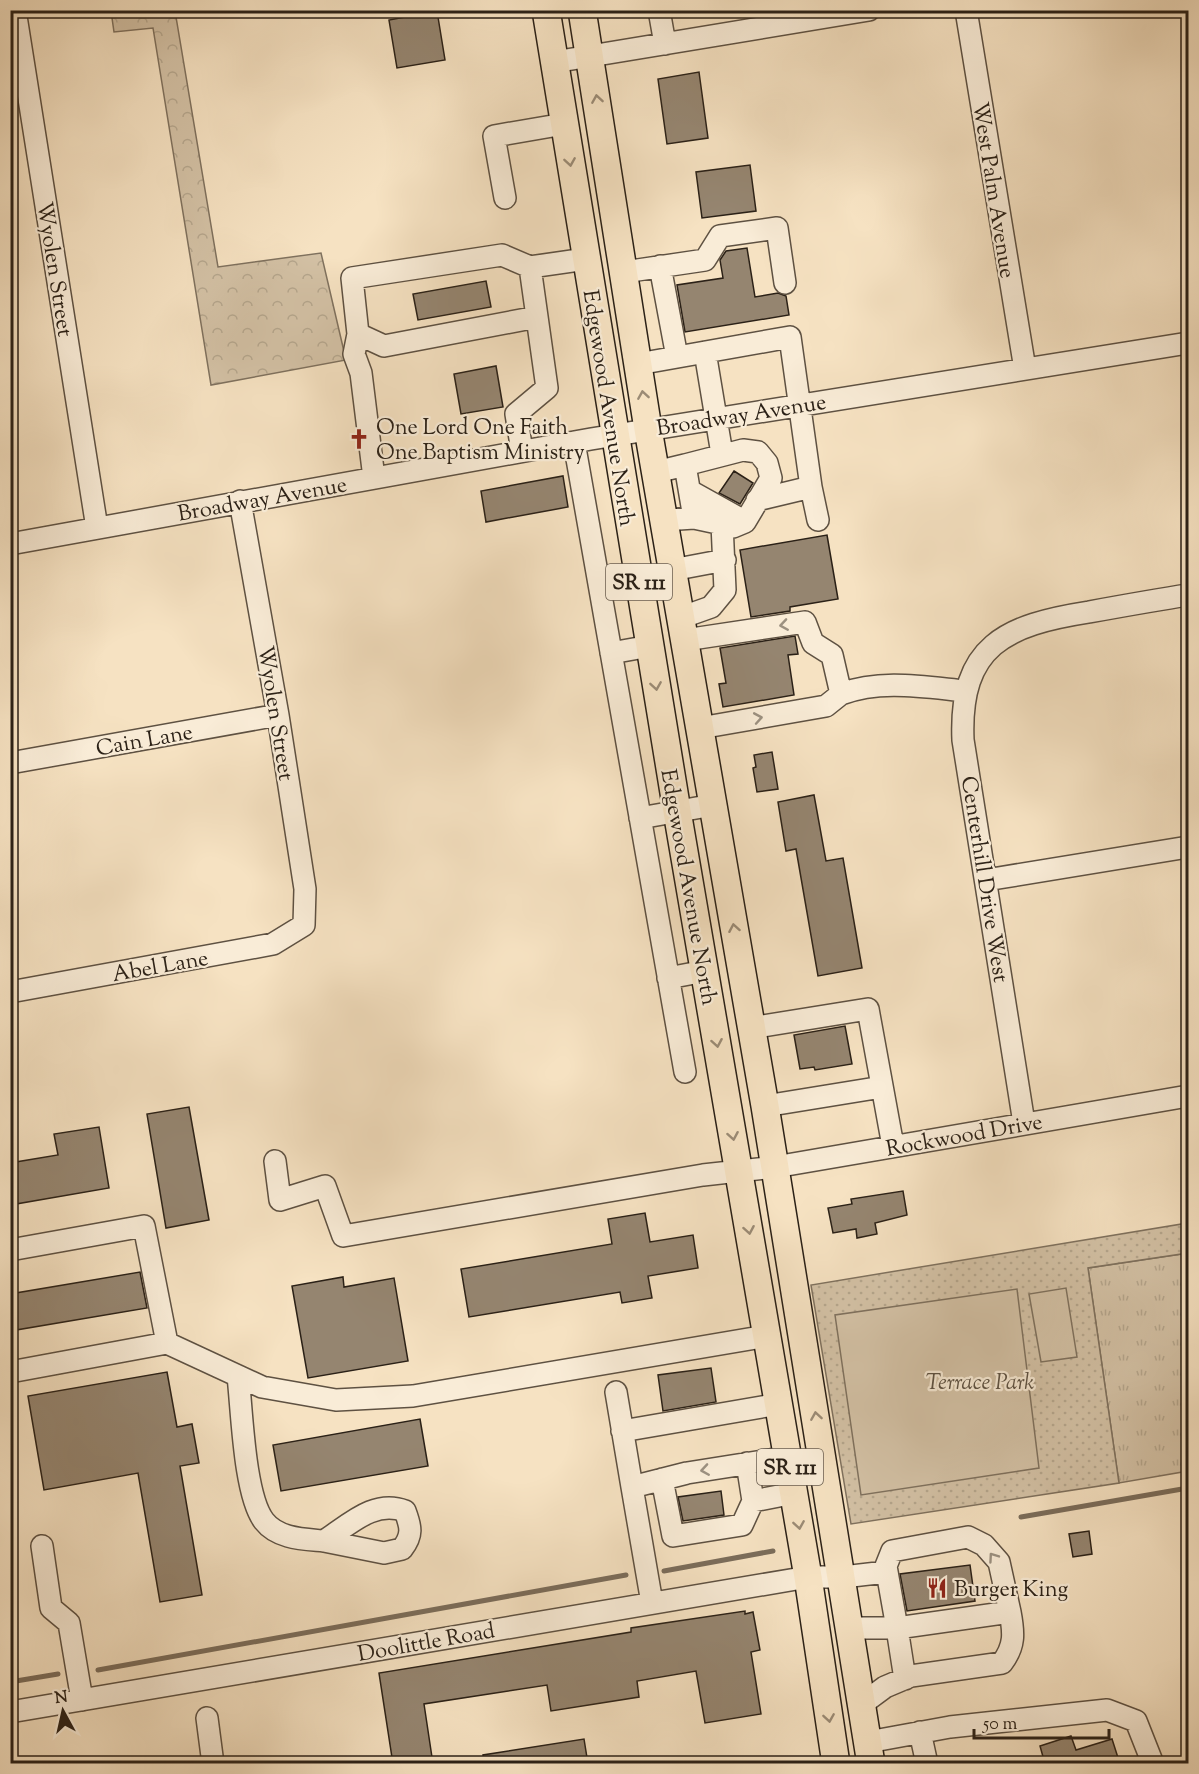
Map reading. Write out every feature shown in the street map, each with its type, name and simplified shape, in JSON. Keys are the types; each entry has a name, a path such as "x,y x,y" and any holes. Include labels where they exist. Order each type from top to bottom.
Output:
{"main road":[{"name":"Edgewood Avenue North","path":"546,10 677,811 794,1493 836,1764"},
{"name":"Edgewood Avenue North","path":"582,10 648,429 765,1106 843,1577 869,1753"}],"street":[{"name":"Wyolen Street","path":"15,10 97,528"},
{"path":"659,10 665,44"},
{"path":"555,62 869,10"},
{"name":"West Palm Avenue","path":"966,10 1025,369"},
{"path":"505,198 494,136 564,124"},
{"path":"624,272 705,260 720,236 777,228 785,284"},
{"path":"374,478 362,373 354,354 358,334 352,278 502,255 530,267 586,259"},
{"path":"660,266 677,357"},
{"path":"522,451 516,414 547,388 530,267"},
{"path":"358,334 384,346 537,317"},
{"path":"638,364 790,337 811,487 818,520"},
{"name":"Broadway Avenue","path":"10,544 648,429 1188,343"},
{"path":"362,373 384,346"},
{"path":"705,352 722,454"},
{"path":"574,442 685,1072"},
{"path":"656,472 743,450 758,452 767,463 771,478 745,522 733,527 694,518 664,520"},
{"path":"685,465 694,518"},
{"path":"757,501 811,487"},
{"path":"690,491 745,522"},
{"name":"Wyolen Street","path":"240,501 278,715 305,889 304,925"},
{"path":"682,629 711,607 725,590 722,524"},
{"path":"672,570 725,560"},
{"name":"Centerhill Drive West","path":"1024,1123 963,740 962,710 966,691 980,660 995,642 1028,624 1051,618 1188,595"},
{"path":"682,629 805,622 813,643 832,655 840,694"},
{"path":"611,653 650,646"},
{"path":"700,728 826,706 840,694 862,686 887,685 966,691"},
{"name":"Cain Lane","path":"10,763 278,715"},
{"path":"640,818 713,805"},
{"path":"986,880 1188,847"},
{"name":"Abel Lane","path":"10,992 273,944 304,925"},
{"path":"668,978 705,972"},
{"path":"751,1028 868,1009 892,1146"},
{"path":"765,1106 882,1087"},
{"name":"Rockwood Drive","path":"275,1161 280,1200 325,1186 343,1236 703,1175 775,1167 1188,1096"},
{"path":"10,1250 144,1226 167,1343"},
{"path":"10,1372 167,1343 261,1387 336,1400 413,1396 767,1336"},
{"path":"238,1376 247,1466 254,1496 264,1522 287,1537 324,1541"},
{"path":"616,1392 652,1603"},
{"path":"622,1431 779,1404"},
{"path":"632,1487 663,1479 788,1457"},
{"path":"663,1479 673,1536 742,1525 753,1501 747,1463"},
{"path":"753,1501 794,1493"},
{"path":"862,1704 885,1687 905,1679 1002,1663 1012,1651 1014,1634 999,1562 984,1545 968,1537 892,1551 886,1572 905,1679"},
{"path":"42,1546 51,1608 69,1623 82,1700"},
{"name":"Doolittle Road","path":"10,1712 808,1578 886,1572"},
{"path":"850,1628 897,1628 1010,1612"},
{"path":"869,1753 920,1732 1014,1718 1107,1710 1136,1721 1153,1764"},
{"path":"207,1718 213,1764"},
{"path":"920,1732 927,1764"}],"green space":[{"path":"111,11 175,11 218,267 321,253 346,360 211,385 153,28 114,32"},
{"name":"Terrace Park","path":"1188,1223 1188,1253 1088,1268 1119,1483 851,1524 811,1285"},
{"path":"1188,1253 1188,1471 1119,1483 1088,1268"},
{"path":"1066,1288 1077,1357 1041,1362 1029,1294"},
{"path":"1017,1289 1039,1468 861,1495 835,1315"}],"building":[{"path":"437,11 445,60 397,68 389,20"},
{"path":"699,72 708,138 667,144 658,79"},
{"path":"750,165 756,211 702,218 696,172"},
{"path":"747,248 755,297 778,293 786,296 789,315 685,332 677,285 723,278 720,260 726,251"},
{"path":"486,281 491,307 418,320 413,294"},
{"path":"496,366 503,407 461,414 454,374"},
{"path":"734,471 753,483 740,504 719,493"},
{"path":"563,476 568,507 486,522 481,491"},
{"path":"827,535 838,599 790,607 790,611 751,617 740,550"},
{"path":"795,636 798,654 788,655 794,695 723,707 719,684 726,683 720,648"},
{"path":"772,752 778,789 757,792 753,768 756,767 754,755"},
{"path":"814,795 826,861 843,858 862,968 818,976 796,849 786,851 778,802"},
{"path":"845,1026 852,1064 815,1070 814,1067 800,1069 794,1035"},
{"path":"189,1107 209,1220 166,1228 147,1114"},
{"path":"99,1127 109,1188 10,1205 10,1163 58,1155 54,1134"},
{"path":"903,1191 907,1215 875,1223 877,1234 857,1238 856,1229 833,1233 828,1208 852,1204 851,1199"},
{"path":"645,1213 650,1242 693,1235 698,1268 648,1276 652,1298 622,1303 620,1292 469,1317 461,1269 612,1244 608,1219"},
{"path":"140,1272 147,1308 10,1331 10,1294"},
{"path":"343,1277 344,1287 394,1278 408,1361 308,1378 292,1286"},
{"path":"711,1368 716,1402 663,1411 658,1375"},
{"path":"167,1372 177,1427 192,1424 199,1463 180,1466 202,1595 160,1602 138,1473 44,1490 28,1396"},
{"path":"420,1419 428,1466 281,1491 273,1445"},
{"path":"721,1491 724,1515 683,1521 678,1497"},
{"path":"1089,1531 1092,1554 1073,1557 1069,1534"},
{"name":"Burger King","path":"970,1565 975,1601 907,1611 900,1574"},
{"path":"745,1611 745,1614 753,1612 760,1650 751,1652 761,1714 705,1723 696,1671 637,1681 639,1697 551,1711 547,1685 424,1704 433,1764 393,1764 379,1673 631,1632 631,1628"},
{"path":"1071,1736 1076,1750 1112,1739 1120,1764 1045,1764 1040,1746"},
{"path":"584,1739 588,1764 484,1764 483,1755"}],"waterway":[{"path":"1021,1517 1188,1488"},
{"path":"664,1571 773,1551"},
{"path":"98,1670 626,1575"},
{"path":"10,1682 58,1674"}],"place":[{"name":"One Lord One Faith One Baptism Ministry","path":"359,439"},
{"name":"Burger King","path":"937,1588"}]}
